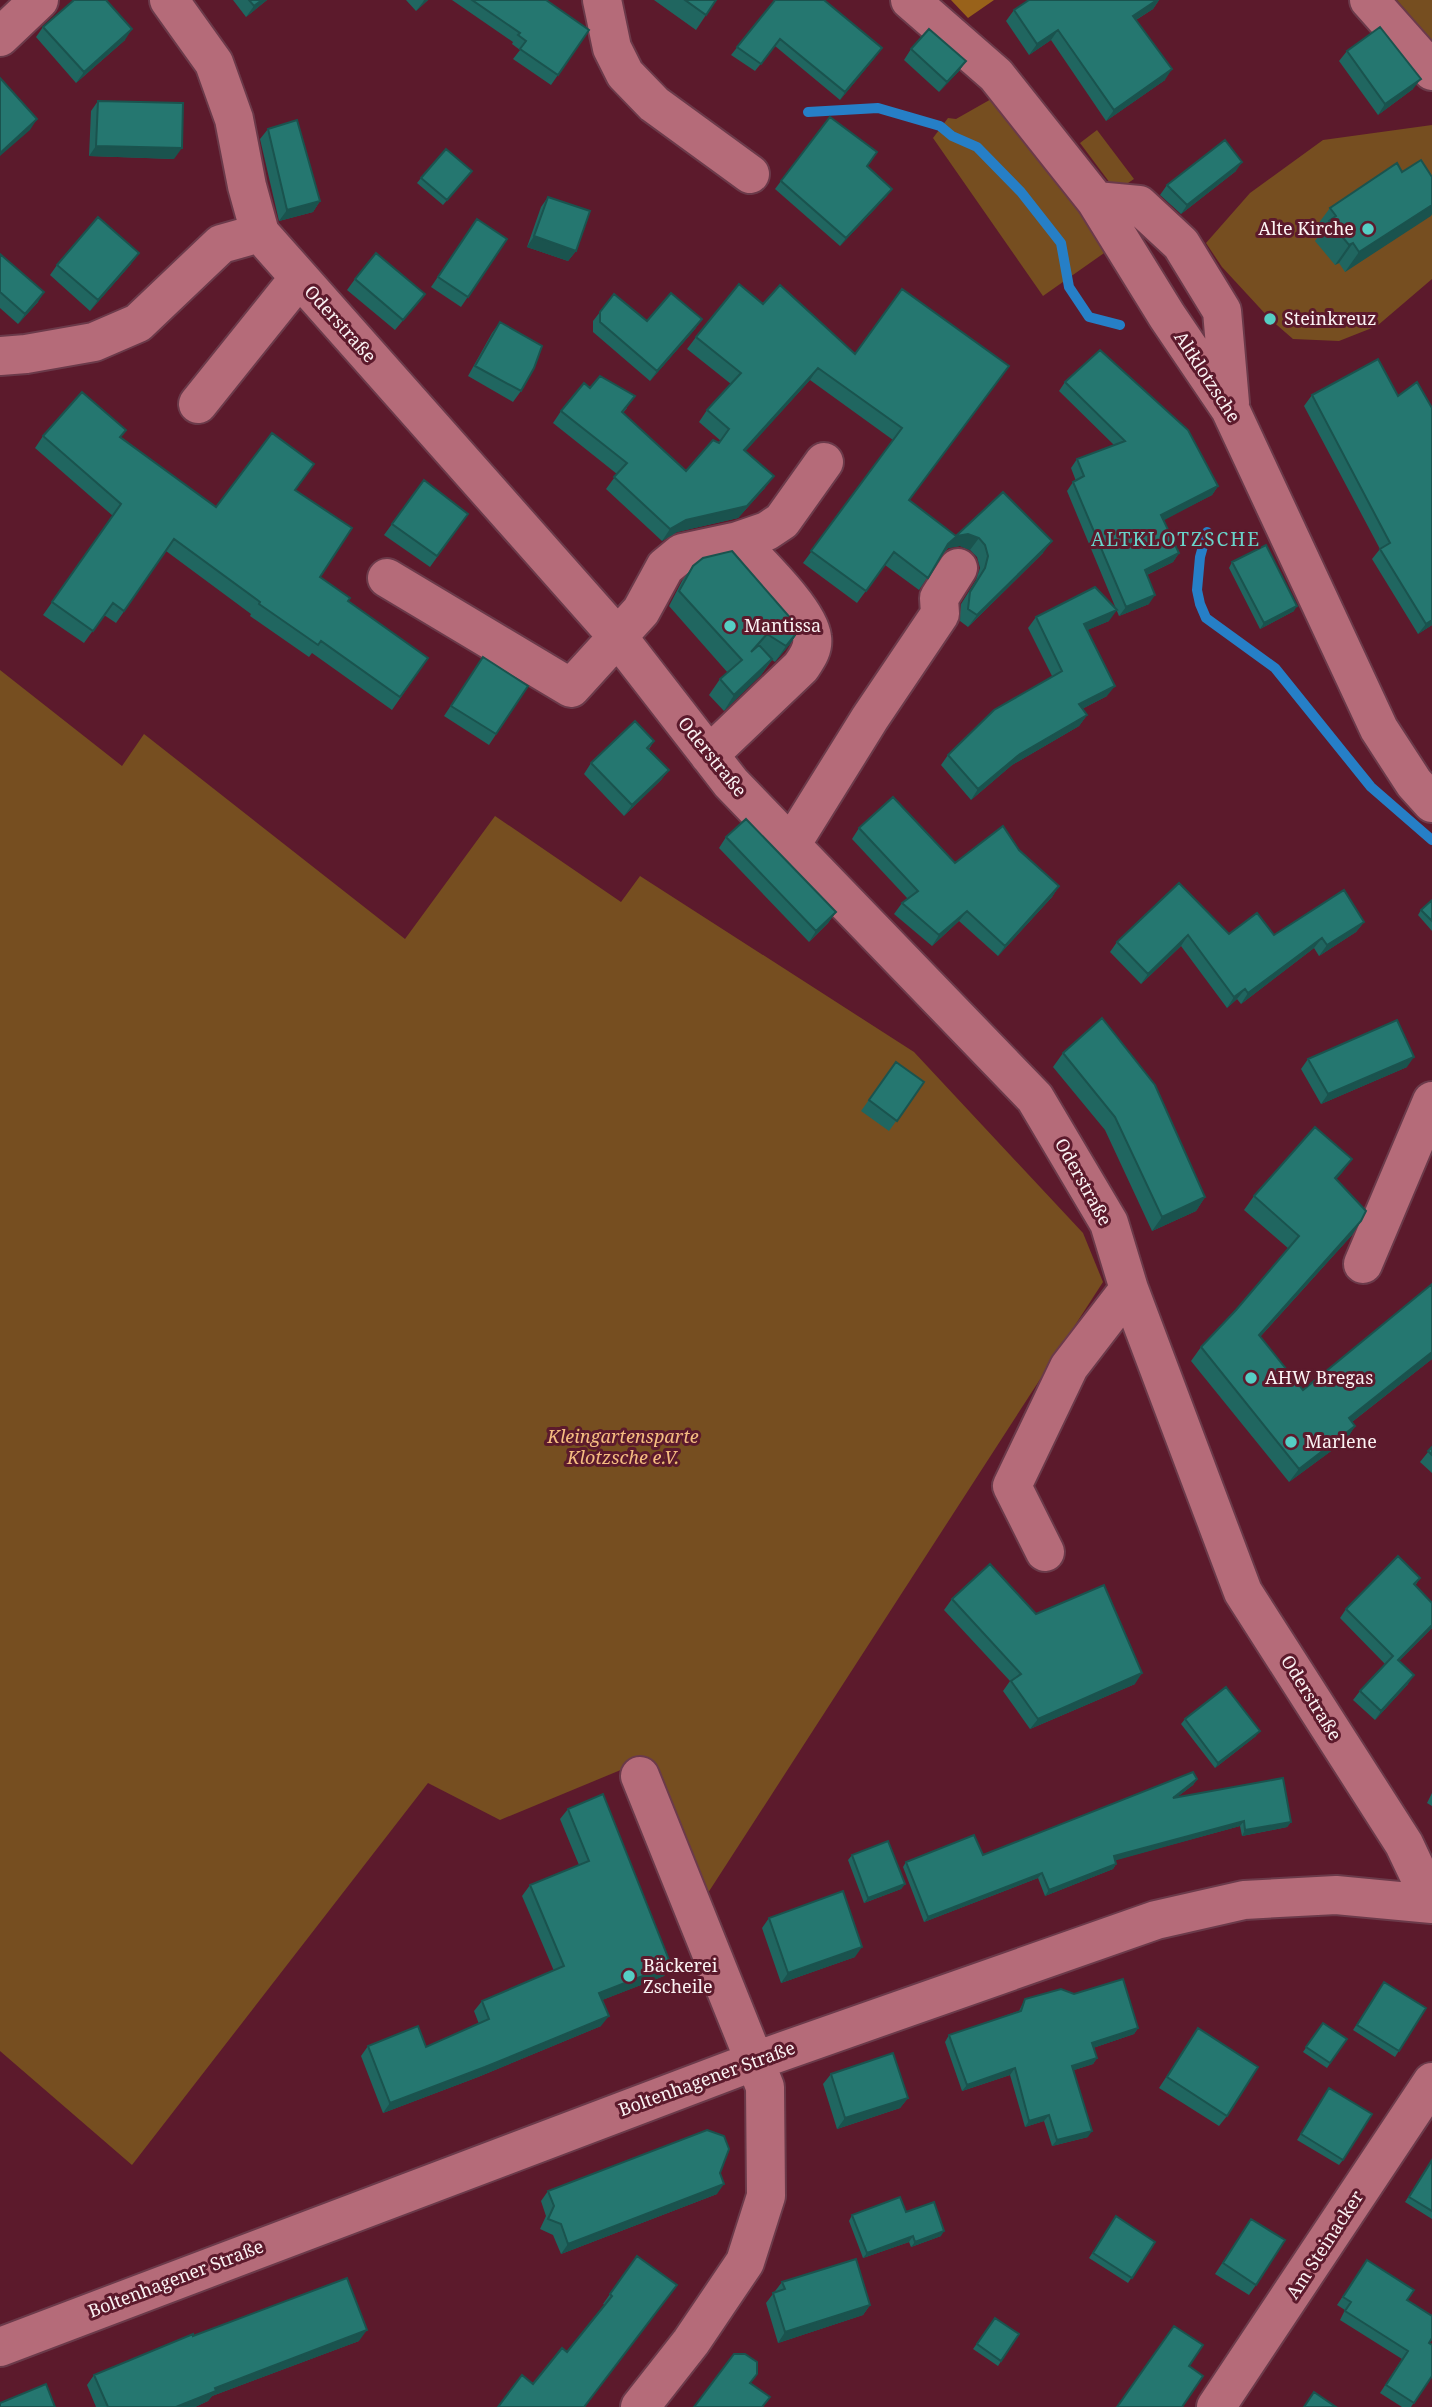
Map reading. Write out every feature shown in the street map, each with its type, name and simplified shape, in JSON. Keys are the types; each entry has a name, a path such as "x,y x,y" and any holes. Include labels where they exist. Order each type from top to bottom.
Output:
{"street":[{"path":"0,37 39,0"},
{"name":"Oderstraße","path":"169,0 214,63 234,119 247,186 260,233 617,636 731,783 1035,1098 1109,1223 1129,1289 1244,1592 1404,1844 1432,1904"},
{"path":"601,0 612,48 625,74 654,104 750,174"},
{"name":"Altklotzsche","path":"910,0 996,75 1096,201 1167,316 1230,409 1379,729 1414,783 1432,803"},
{"path":"1370,0 1432,71"},
{"path":"1096,201 1139,205 1181,244 1222,311 1230,409"},
{"path":"0,356 94,342 138,323 221,244 260,233"},
{"path":"198,404 299,278"},
{"path":"387,578 571,688 641,611 665,567 682,553 738,541 767,531 782,521 824,462"},
{"path":"709,755 800,667 810,655 813,639 803,615 738,541"},
{"path":"791,845 870,718 940,614 939,598 958,568"},
{"path":"1363,1264 1432,1101"},
{"path":"1045,1552 1012,1486 1069,1367 1129,1289"},
{"path":"640,1776 765,2087 766,2196 745,2262 691,2342 640,2407"},
{"name":"Boltenhagener Straße","path":"0,2347 755,2061 1156,1920 1244,1900 1336,1895 1432,1904"},
{"name":"Am Steinacker","path":"1216,2407 1432,2082"}],"green space":[{"path":"1397,0 1432,0 1432,41"},
{"path":"993,98 1042,156 1107,251 1043,296 933,138 948,118 956,119"},
{"path":"1432,125 1432,279 1377,326 1339,341 1293,339 1270,319 1222,267 1206,243 1250,193 1323,140"},
{"path":"1097,130 1134,179 1116,191 1080,143"},
{"name":"Kleingartensparte Klotzsche e.V.","path":"0,670 122,766 144,734 405,939 495,816 621,902 640,876 914,1052 1083,1233 1103,1282 706,1896 640,1762 500,1820 428,1783 132,2165 0,2051"}],"shaded area":[{"path":"951,0 994,0 968,18"}],"building":[{"path":"74,0 106,0 132,29 84,72 43,27"},
{"path":"249,0 262,0 254,6"},
{"path":"472,0 546,0 589,30 558,75 520,49 526,41 518,35 520,33"},
{"path":"685,0 716,0 706,15"},
{"path":"775,0 824,0 882,48 845,92 780,39 761,64 737,47"},
{"path":"1029,0 1157,0 1133,16 1172,69 1114,110 1058,30 1037,44 1014,10"},
{"path":"1380,27 1421,79 1385,104 1347,51"},
{"path":"929,29 966,61 947,82 911,49"},
{"path":"0,78 37,119 0,153"},
{"path":"98,101 183,103 182,148 96,146"},
{"path":"830,117 877,152 867,166 892,189 846,238 781,181"},
{"path":"297,120 320,201 287,210 268,129"},
{"path":"1225,140 1242,162 1187,205 1167,185"},
{"path":"446,149 472,171 447,200 421,178"},
{"path":"1421,160 1432,177 1432,205 1359,252 1353,243 1349,245 1329,221 1336,216 1330,208 1397,163 1402,172"},
{"path":"548,197 590,211 576,251 534,236"},
{"path":"98,217 139,253 98,300 57,265"},
{"path":"477,219 507,239 468,297 438,277"},
{"path":"376,253 425,294 403,320 355,279"},
{"path":"0,254 44,292 25,314 0,292"},
{"path":"739,284 763,304 780,285 855,354 902,289 1009,366 909,500 956,536 1003,492 1052,541 977,615 968,609 970,592 985,568 988,556 985,545 979,538 968,534 957,536 948,544 928,578 894,552 866,591 811,551 902,428 818,368 744,450 774,476 747,506 686,520 670,529 614,477 627,463 561,411 584,383 590,388 600,376 635,396 622,412 686,471 713,440 719,443 729,429 707,410 741,373 696,337"},
{"path":"671,293 702,319 657,371 600,322 600,312 614,294 647,321"},
{"path":"500,322 542,346 521,391 475,366"},
{"path":"1100,350 1188,430 1218,486 1161,515 1179,553 1145,570 1155,595 1126,607 1073,482 1084,476 1077,459 1125,441 1065,382"},
{"path":"1378,359 1398,396 1417,382 1432,408 1432,620 1426,624 1380,549 1390,543 1312,395"},
{"path":"82,392 126,430 120,437 216,507 272,433 314,464 295,490 352,528 320,577 350,598 348,601 428,658 400,697 321,641 318,645 259,604 260,602 174,539 124,611 113,603 93,631 52,602 121,504 43,436"},
{"path":"424,480 468,514 437,556 392,524"},
{"path":"1266,545 1297,606 1264,623 1232,562"},
{"name":"Mantissa","path":"732,551 800,629 786,646 767,634 751,652 759,645 772,659 734,695 720,679 742,660 679,591 693,566 703,558"},
{"path":"1095,587 1117,610 1084,624 1115,686 1079,704 1087,715 1020,754 978,789 948,755 994,710 1062,671 1036,617"},
{"path":"483,657 528,686 496,734 451,706"},
{"path":"635,721 654,741 647,748 669,770 632,805 591,763"},
{"path":"893,797 955,863 1003,826 1019,850 1059,886 1005,946 967,911 939,935 902,903 918,891 859,828"},
{"path":"746,819 836,912 816,931 726,837"},
{"path":"1179,883 1229,934 1257,913 1274,935 1344,890 1364,922 1327,945 1322,938 1248,993 1245,989 1234,997 1188,935 1148,974 1117,942"},
{"path":"1432,900 1432,921 1421,910"},
{"path":"1102,1018 1155,1085 1205,1197 1162,1217 1115,1117 1063,1053"},
{"path":"1397,1020 1414,1057 1328,1094 1308,1059"},
{"path":"896,1062 924,1082 897,1121 869,1100"},
{"path":"1315,1127 1352,1159 1335,1178 1366,1211 1361,1221 1259,1335 1303,1390 1432,1284 1432,1352 1349,1418 1355,1426 1299,1469 1201,1347 1299,1236 1254,1196"},
{"path":"1398,1556 1420,1578 1414,1584 1432,1603 1432,1625 1398,1660 1414,1675 1381,1711 1360,1691 1393,1656 1346,1609"},
{"path":"990,1564 1036,1614 1104,1585 1142,1673 1038,1719 1011,1681 1021,1674 952,1599"},
{"path":"1226,1687 1260,1731 1218,1763 1185,1719"},
{"path":"1193,1772 1197,1779 1173,1798 1283,1778 1291,1822 1245,1830 1244,1821 1114,1856 1116,1864 1049,1890 1042,1873 928,1917 906,1862 974,1835 983,1855"},
{"path":"603,1794 671,1965 599,1993 609,2016 390,2103 368,2046 418,2026 426,2047 489,2019 482,2001 564,1966 530,1885 589,1861 568,1809"},
{"path":"888,1841 905,1884 868,1898 852,1855"},
{"path":"843,1891 862,1947 788,1973 769,1918"},
{"path":"1123,1979 1138,2028 1092,2043 1097,2058 1072,2066 1092,2131 1057,2140 1049,2115 1029,2121 1015,2068 967,2085 949,2035 1021,2011 1025,1999 1061,1989 1074,1994"},
{"path":"1384,1982 1426,2008 1399,2051 1357,2025"},
{"path":"1323,2023 1347,2039 1330,2063 1306,2047"},
{"path":"1198,2028 1258,2067 1227,2116 1167,2077"},
{"path":"893,2053 908,2098 845,2118 831,2074"},
{"path":"1329,2088 1372,2114 1343,2160 1301,2134"},
{"path":"707,2130 724,2136 729,2149 720,2173 724,2184 568,2244 561,2224 548,2219 554,2206 548,2191"},
{"path":"1432,2160 1432,2211 1409,2197"},
{"path":"900,2197 906,2212 934,2202 944,2231 915,2242 913,2236 867,2253 852,2215"},
{"path":"1116,2216 1155,2242 1132,2278 1093,2253"},
{"path":"1251,2219 1285,2240 1256,2285 1223,2263"},
{"path":"637,2256 677,2285 584,2407 498,2407 522,2375 533,2384 562,2348 567,2352 612,2296 610,2294"},
{"path":"856,2259 870,2305 785,2332 773,2293 785,2289 782,2282"},
{"path":"1367,2260 1414,2290 1407,2300 1432,2316 1432,2338 1429,2343 1432,2345 1432,2376 1414,2403 1386,2385 1408,2351 1345,2311 1351,2302 1343,2297"},
{"path":"347,2278 367,2330 215,2388 216,2391 176,2407 108,2407 94,2375 193,2334"},
{"path":"995,2318 1019,2334 1001,2361 977,2344"},
{"path":"1174,2326 1203,2345 1189,2366 1203,2376 1182,2407 1117,2407"},
{"path":"734,2354 745,2354 757,2362 757,2374 750,2383 770,2397 762,2407 694,2407"},
{"path":"46,2384 55,2407 0,2407 0,2403"},
{"path":"1314,2392 1336,2407 1304,2407"}],"waterway":[{"path":"808,112 878,108 940,126 952,136 977,147 1021,192 1061,243 1069,287 1089,317 1120,325"},
{"path":"1207,532 1200,557 1197,590 1206,618 1275,668 1371,787 1432,840"}],"place":[{"name":"Alte Kirche","path":"1368,229"},
{"name":"Steinkreuz","path":"1270,319"},
{"name":"Mantissa","path":"730,626"},
{"name":"AHW Bregas","path":"1251,1378"},
{"name":"Marlene","path":"1291,1442"},
{"name":"Bäckerei Zscheile","path":"629,1976"}],"district":[{"name":"ALTKLOTZSCHE","path":"1176,539"}]}
